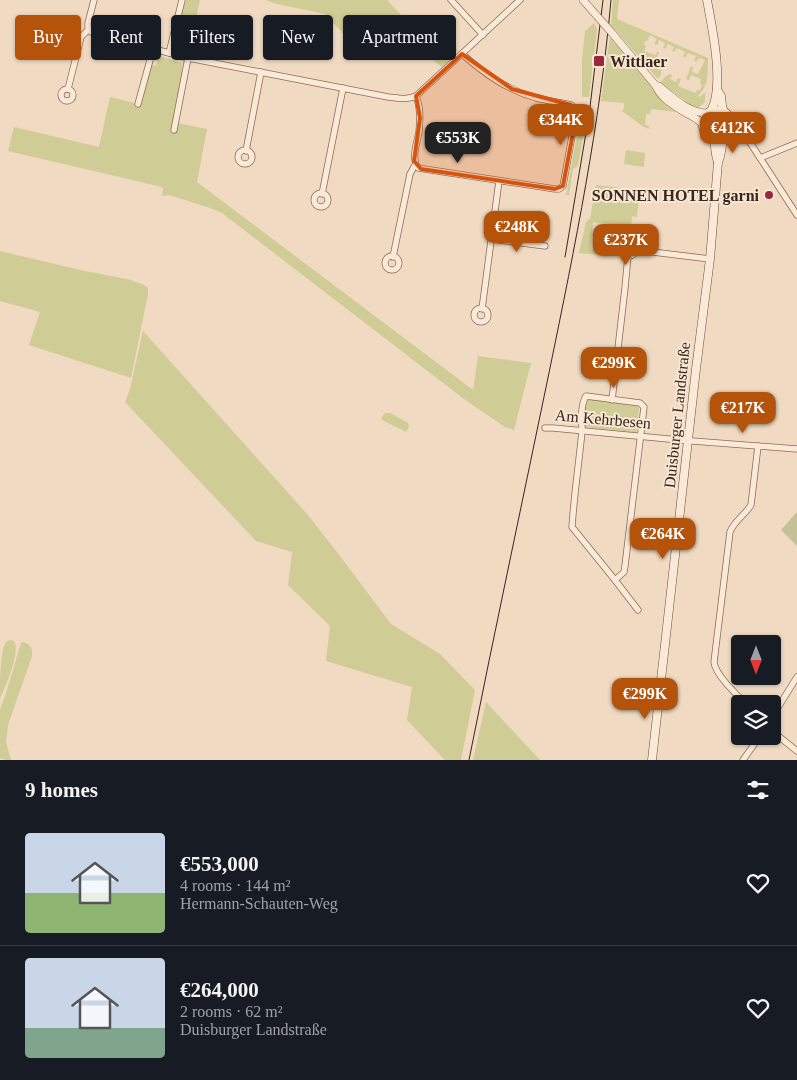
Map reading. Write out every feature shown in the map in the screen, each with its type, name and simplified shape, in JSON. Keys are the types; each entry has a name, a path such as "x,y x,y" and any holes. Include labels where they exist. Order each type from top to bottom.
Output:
{"main road":[{"path":"703,125 703,120 714,106 717,89 715,45 707,0"},
{"path":"717,89 724,112"},
{"path":"710,112 719,110 724,112 728,115 731,122"},
{"name":"Duisburger Landstraße","path":"652,760 710,259 718,162 722,154 722,142 731,129 731,122"},
{"name":"Duisburger Landstraße","path":"703,125 706,133 715,144 715,154 718,162"},
{"path":"712,138 726,135"}],"street":[{"path":"68,89 81,37 89,29 88,23 94,0"},
{"path":"161,51 169,53 182,0"},
{"path":"451,0 483,34"},
{"path":"198,60 344,88 408,98 416,96 520,0"},
{"path":"583,0 656,86 659,92 675,106 700,121 703,125"},
{"path":"416,96 420,110 419,132 414,158 418,168 555,189 564,186 576,112 575,108 571,105 535,98 512,89 485,74 462,54"},
{"path":"138,104 150,60"},
{"path":"174,130 188,60"},
{"path":"246,151 261,72"},
{"path":"656,86 659,86 689,108 698,112 710,112"},
{"path":"322,194 344,88"},
{"path":"731,122 752,144 797,215"},
{"path":"726,135 734,133 745,137"},
{"path":"760,158 797,143"},
{"path":"393,257 410,174 416,165"},
{"path":"482,309 499,181"},
{"path":"492,239 545,246"},
{"path":"628,256 623,251 626,243 633,243 636,246 636,250"},
{"path":"636,250 710,259"},
{"path":"628,256 634,254 636,250"},
{"path":"612,400 628,256"},
{"path":"615,580 624,572 626,566 644,407 637,402 586,396 583,405 572,527 638,610"},
{"name":"Am Kehrbesen","path":"544,428 797,449"},
{"path":"737,695 721,677 714,666 714,662 730,532 732,526 751,505 758,446"},
{"path":"781,703 797,677"},
{"path":"781,738 797,751"},
{"path":"743,760 754,745"}],"highlighted area":[{"path":"462,54 512,89 571,105 577,112 563,186 555,189 421,169 414,161 420,118 416,96"}],"shaded area":[{"path":"185,0 200,0 197,15 181,15"},
{"path":"265,0 387,0 401,15 343,15 343,33 333,23 333,15"},
{"path":"613,0 619,0 617,19 708,58 706,83 698,96 700,97 705,92 705,102 697,109 660,83 670,74 672,75 670,79 676,82 678,78 681,79 678,86 695,93 697,90 700,90 702,85 700,83 701,79 691,75 689,80 686,79 691,66 693,67 692,72 698,74 705,60 699,58 696,62 694,61 696,56 688,53 685,58 683,56 685,52 677,48 674,52 672,51 674,47 668,44 665,49 663,48 665,43 659,40 657,45 654,44 657,39 650,35 647,41 645,41 646,47 644,51 655,55 659,52 655,63 661,70 661,75 658,79 611,25"},
{"path":"594,23 597,29 589,97 582,97 582,60 585,31"},
{"path":"610,37 655,90 677,110 676,112 651,109 650,114 646,114 645,125 649,126 649,129 622,111 624,103 601,101"},
{"path":"161,57 182,63 183,74 177,123 207,129 197,182 473,390 478,356 531,363 514,430 505,427 464,399 222,213 169,195 162,196 162,187 8,151 14,127 99,147 110,97 139,104 149,64 156,66 158,60 161,60"},
{"path":"432,60 449,60 442,67"},
{"path":"718,115 725,118 728,125 725,132 718,135 711,132 708,125 711,118"},
{"path":"580,118 586,120 578,166 573,169 569,195 566,195"},
{"path":"626,150 645,153 644,167 624,164"},
{"path":"596,185 640,190 637,217 632,216 630,238 616,236 617,225 593,222 591,249 611,252 611,256 579,253 586,222 590,219"},
{"path":"0,251 131,280 148,288 131,378 29,345 40,312 0,301"},
{"path":"143,331 307,514 391,624 440,654 475,690 461,760 445,760 407,720 412,687 326,661 330,626 288,585 292,552 256,541 125,402 130,389"},
{"path":"589,399 635,404 639,408 636,432 584,427 586,402"},
{"path":"386,413 390,413 408,423 409,427 406,432 381,419"},
{"path":"797,512 797,546 781,530"},
{"path":"7,641 14,641 16,646 14,661 0,699 3,648"},
{"path":"23,642 30,647 32,656 8,725 6,742 11,760 6,760 0,758 0,710 21,643"},
{"path":"486,702 540,760 473,760"}],"tram line":[{"path":"565,257 589,115 603,0"},
{"path":"469,760 577,231 600,93 611,0"}],"place":[{"name":"Wittlaer","path":"599,61"},
{"name":"SONNEN HOTEL garni","path":"769,195"}]}
